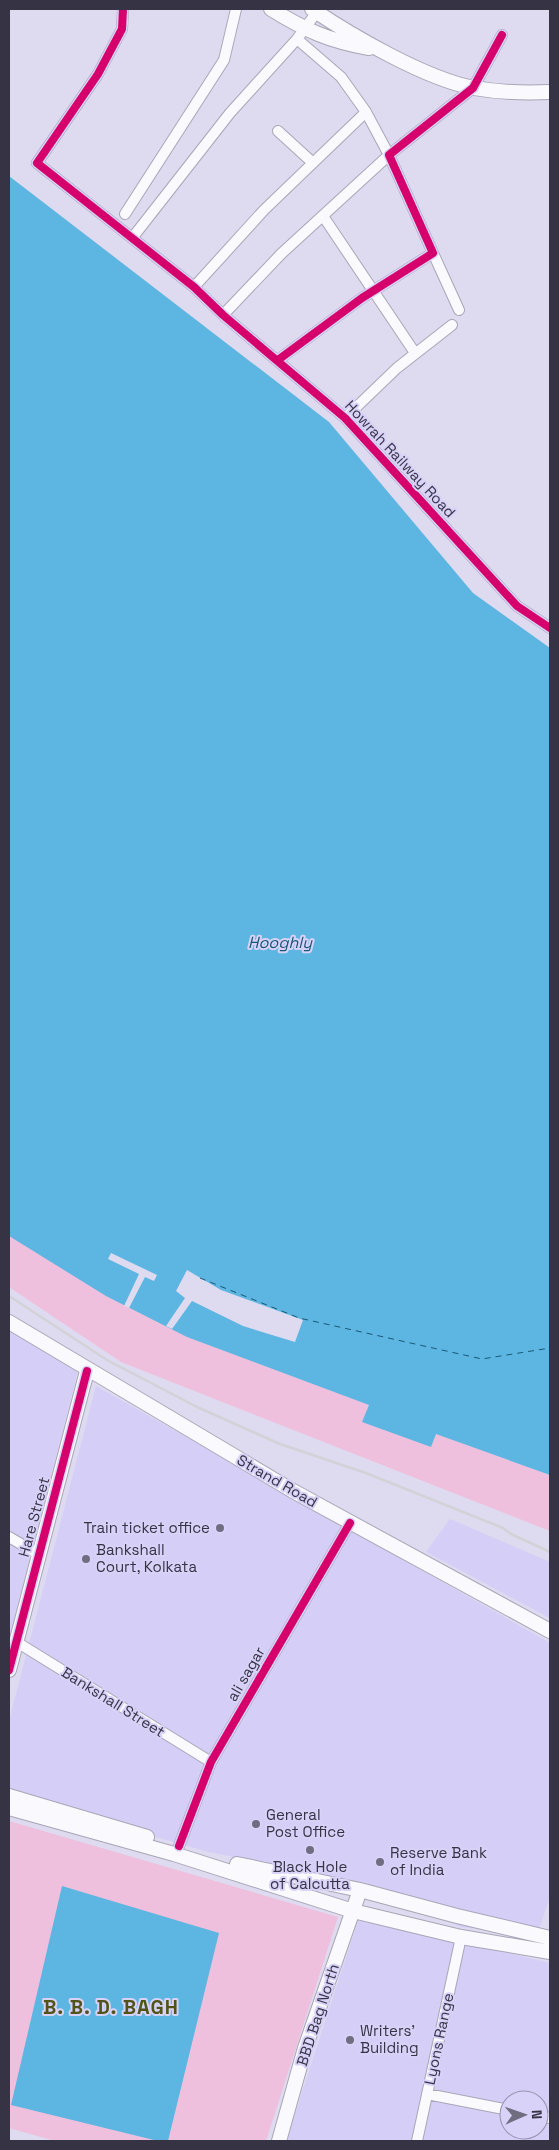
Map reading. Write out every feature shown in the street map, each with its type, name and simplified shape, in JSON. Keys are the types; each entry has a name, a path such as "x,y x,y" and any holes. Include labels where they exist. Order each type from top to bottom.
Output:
{"main road":[{"path":"271,9 300,34 380,50"},
{"path":"316,10 380,50 438,76 473,88 550,92"},
{"name":"Strand Road","path":"9,1322 87,1371 350,1522 550,1631"},
{"name":"Hare Street","path":"10,1664 87,1371"},
{"path":"9,1796 177,1850 353,1911 461,1937 545,1952 549,1933 360,1890 253,1870 177,1850 9,1808"},
{"name":"BBD Bag North","path":"279,2141 306,2048 360,1890"}],"street":[{"name":"Howrah Railway Road","path":"123,9 122,30 98,74 37,163 194,287 224,316 345,418 517,606 550,628"},
{"path":"125,214 224,60 236,9"},
{"path":"133,237 230,113 300,34 316,10"},
{"path":"300,34 341,77 366,112 389,155 432,253 460,310"},
{"path":"224,316 281,254 389,155 473,88 502,35"},
{"path":"194,287 237,238 366,112"},
{"path":"278,131 313,164"},
{"path":"323,216 331,232 374,291 415,353"},
{"path":"278,360 318,328 432,253"},
{"path":"345,418 415,353 452,325"},
{"name":"ali sagar","path":"177,1850 211,1762 350,1522"},
{"path":"9,1537 38,1554"},
{"name":"Bankshall Street","path":"16,1642 211,1762"},
{"name":"Lyons Range","path":"417,2141 461,1937"},
{"path":"427,2094 499,2108"}],"shaded area":[{"path":"9,1236 166,1326 550,1469 550,1531 121,1362 9,1287"},
{"path":"9,1329 78,1371 9,1639"},
{"path":"96,1386 550,1643 550,1896 537,1935 461,1927 362,1884 205,1851 9,1795 9,1721"},
{"path":"450,1519 550,1562 550,1618 426,1552"},
{"path":"9,1821 338,1917 266,2141 55,2141 9,2128"},
{"path":"358,1921 446,1938 550,1963 550,2141 286,2141"}],"water":[{"name":"Hooghly","path":"9,176 329,422 473,593 550,648 550,1475 436,1434 431,1447 362,1422 369,1405 187,1337 106,1296 9,1236"},
{"path":"62,1886 219,1933 168,2141 158,2141 11,2105"}],"pier":[{"path":"111,1253 157,1275 154,1281 145,1277 129,1308 124,1306 139,1274 108,1259"},
{"path":"187,1270 221,1290 303,1320 295,1342 243,1326 192,1301 172,1329 166,1326 185,1298 176,1291"}],"ferry route":[{"path":"200,1278 299,1318 482,1359 550,1348"}],"railway":[{"path":"9,1296 107,1360 197,1407 280,1444 366,1473 503,1528 511,1534 550,1552"}],"cycle path":[{"path":"123,9 122,29 98,74 37,163 194,287 223,315 345,418 517,606 550,628"},
{"path":"278,360 362,298 433,253 389,155 473,88 502,35"},
{"path":"9,1670 87,1371"},
{"path":"179,1846 211,1762 350,1523"}],"place":[{"name":"Train ticket office","path":"220,1528"},
{"name":"Bankshall Court, Kolkata","path":"86,1559"},
{"name":"General Post Office","path":"256,1824"},
{"name":"Black Hole of Calcutta","path":"310,1850"},
{"name":"Reserve Bank of India","path":"380,1862"},
{"name":"Writers' Building","path":"350,2040"}],"district":[{"name":"B. B. D. BAGH","path":"111,2007"}]}
